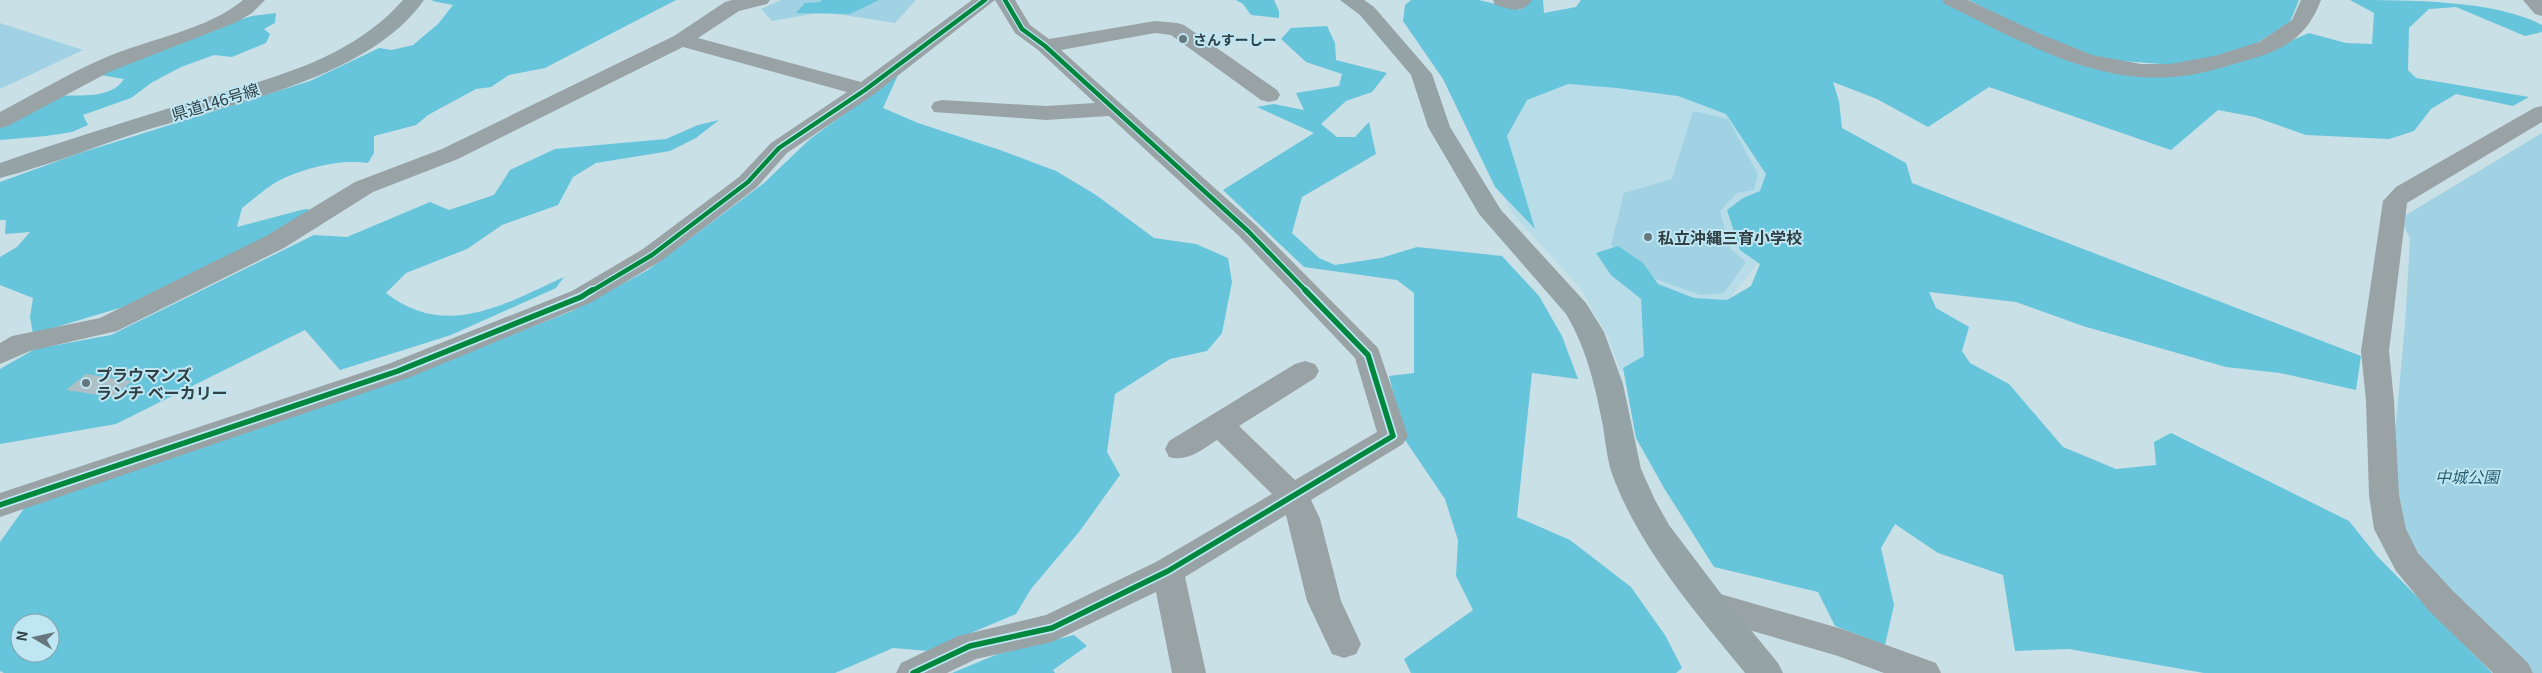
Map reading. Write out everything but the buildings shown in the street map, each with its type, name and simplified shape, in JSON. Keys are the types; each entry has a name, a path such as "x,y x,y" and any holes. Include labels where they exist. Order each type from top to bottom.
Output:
{"street":[{"path":"0,121 114,62 220,22 242,11 254,0"},
{"name":"県道146号線","path":"0,171 75,145 283,79 341,58 382,33 397,20 414,0"},
{"path":"0,355 22,343 107,325 275,242 364,187 450,154 681,40 732,6 760,0"},
{"path":"0,505 398,371 581,297 652,255 748,182 779,148 865,90 985,0"},
{"path":"913,673 970,646 1052,628 1168,571 1394,436 1368,355 1248,231 1046,46 1022,28 1005,0"},
{"path":"1350,0 1367,10 1421,74 1440,127 1491,214 1576,309 1590,332 1610,384 1626,469 1640,502 1658,534 1710,604 1766,673"},
{"path":"1502,1 1517,5 1522,0"},
{"path":"1952,0 2080,58 2118,67 2169,71 2244,55 2282,38 2301,23 2311,0"},
{"path":"2534,0 2542,10"},
{"path":"1046,46 1155,27 1177,29 1269,95"},
{"path":"681,40 865,90"},
{"path":"942,107 1046,113 1115,109"},
{"path":"2516,673 2441,601 2407,562 2390,530 2384,495 2380,400 2375,350 2395,201 2405,192 2542,113"},
{"path":"1180,449 1305,372"},
{"path":"1219,425 1293,496 1304,519 1324,601 1344,644"},
{"path":"0,486 40,490"},
{"path":"1168,571 1189,673"},
{"path":"1710,604 1842,643 1924,673"}],"shaded area":[{"path":"433,0 676,0 545,68 509,75 491,87 476,89 428,115 416,125 374,136 374,153 368,163 347,162 325,165 304,170 278,181 242,208 237,227 305,209 314,210 270,239 133,304 33,334 30,317 33,298 0,285 0,257 17,247 30,232 5,234 6,220 0,220 0,182 80,153 310,81 379,48 392,50 413,45 438,24 453,5"},
{"path":"821,0 879,0 850,14 796,13 805,3 821,2"},
{"path":"1236,0 1274,0 1279,11 1279,18 1251,15 1243,4"},
{"path":"1411,0 1479,0 1520,10 1528,0 1543,0 1544,13 1576,7 1581,0 1944,0 2121,71 2268,51 2309,33 2346,43 2372,44 2374,13 2350,0 2423,1 2476,6 2523,17 2542,25 2542,32 2525,36 2456,7 2429,9 2409,28 2408,70 2416,78 2529,97 2513,106 2456,94 2431,109 2414,131 2389,139 2306,135 2255,117 2218,110 2171,150 1989,87 1928,127 1877,99 1833,82 1839,101 1842,128 1906,163 1912,183 2361,356 2356,390 2280,373 2226,367 2083,326 2016,302 1929,292 1936,308 1969,327 1962,351 1970,363 2009,384 2063,447 2116,469 2156,465 2154,442 2171,433 2349,521 2377,556 2492,673 2204,673 2069,649 2015,651 2003,575 1938,553 1895,524 1881,548 1894,605 1885,645 1835,626 1818,592 1714,567 1664,488 1636,438 1623,368 1644,356 1641,299 1611,275 1596,253 1618,246 1643,263 1658,284 1694,298 1727,300 1751,286 1760,264 1740,250 1727,210 1743,198 1760,191 1766,174 1726,114 1678,96 1568,84 1527,100 1507,136 1535,229 1495,187 1443,79 1403,21 1405,5"},
{"path":"1969,0 2299,0 2290,22 2257,43 2225,55 2175,65 2095,59 2052,42"},
{"path":"276,13 275,23 264,29 270,34 266,43 232,57 214,55 181,67 151,83 131,98 83,115 88,125 72,132 0,140 0,128 47,101 59,96 103,93 118,86 124,79 100,75 232,22 252,16"},
{"path":"1327,26 1335,43 1336,60 1387,73 1372,92 1346,101 1321,124 1337,137 1355,137 1369,122 1376,154 1302,197 1292,233 1319,258 1335,265 1381,258 1417,247 1502,256 1539,296 1562,336 1578,379 1532,373 1517,517 1570,540 1631,587 1665,635 1682,668 1676,673 1411,673 1404,659 1473,610 1456,576 1458,540 1445,499 1405,440 1389,376 1414,373 1414,293 1397,280 1304,267 1223,190 1314,133 1257,107 1274,104 1304,110 1296,93 1339,86 1342,74 1306,62 1281,39 1291,28"},
{"path":"898,75 883,108 918,123 1056,171 1096,195 1154,238 1196,244 1228,258 1232,282 1222,333 1207,351 1170,359 1115,394 1107,452 1120,475 1079,532 1031,589 1016,614 928,651 893,648 835,673 4,673 0,671 0,542 25,507 405,377 572,311 648,270 764,183 810,139"},
{"name":"私立沖縄三育小学校","path":"1567,75 1672,91 1728,112 1768,174 1759,262 1729,299 1621,372 1608,337 1581,289 1512,213 1476,143 1515,88"},
{"path":"719,120 696,138 670,151 596,163 573,177 558,205 502,225 467,249 406,273 386,293 408,307 431,314 453,316 475,313 498,306 520,298 564,277 556,288 451,335 340,370 305,330 116,424 0,444 0,369 35,349 111,335 314,235 347,237 430,202 449,210 494,195 510,170 555,149 666,139 698,125"},
{"path":"1074,635 1087,646 1053,670 1055,673 952,673 998,654"}],"green space":[{"path":"781,0 916,0 895,23 823,12 772,21 761,9"},
{"path":"0,23 83,50 0,89"},
{"path":"1693,111 1728,119 1758,174 1754,190 1737,193 1720,211 1730,248 1746,262 1724,293 1700,295 1651,277 1611,245 1624,193 1672,179"},
{"name":"中城公園","path":"2542,133 2542,673 2523,673 2439,586 2408,536 2390,486 2405,325 2410,239 2401,218"}],"cycle path":[{"path":"0,505 398,371 581,297 652,255 748,182 779,148 865,90 985,0"},
{"path":"913,673 970,646 1052,628 1168,571 1393,436 1368,355 1248,231 1045,46 1022,29 1005,0"}],"place":[{"name":"さんすーしー","path":"1183,39"},
{"name":"私立沖縄三育小学校","path":"1648,237"},
{"name":"プラウマンズ ランチ ベーカリー","path":"86,383"}]}
